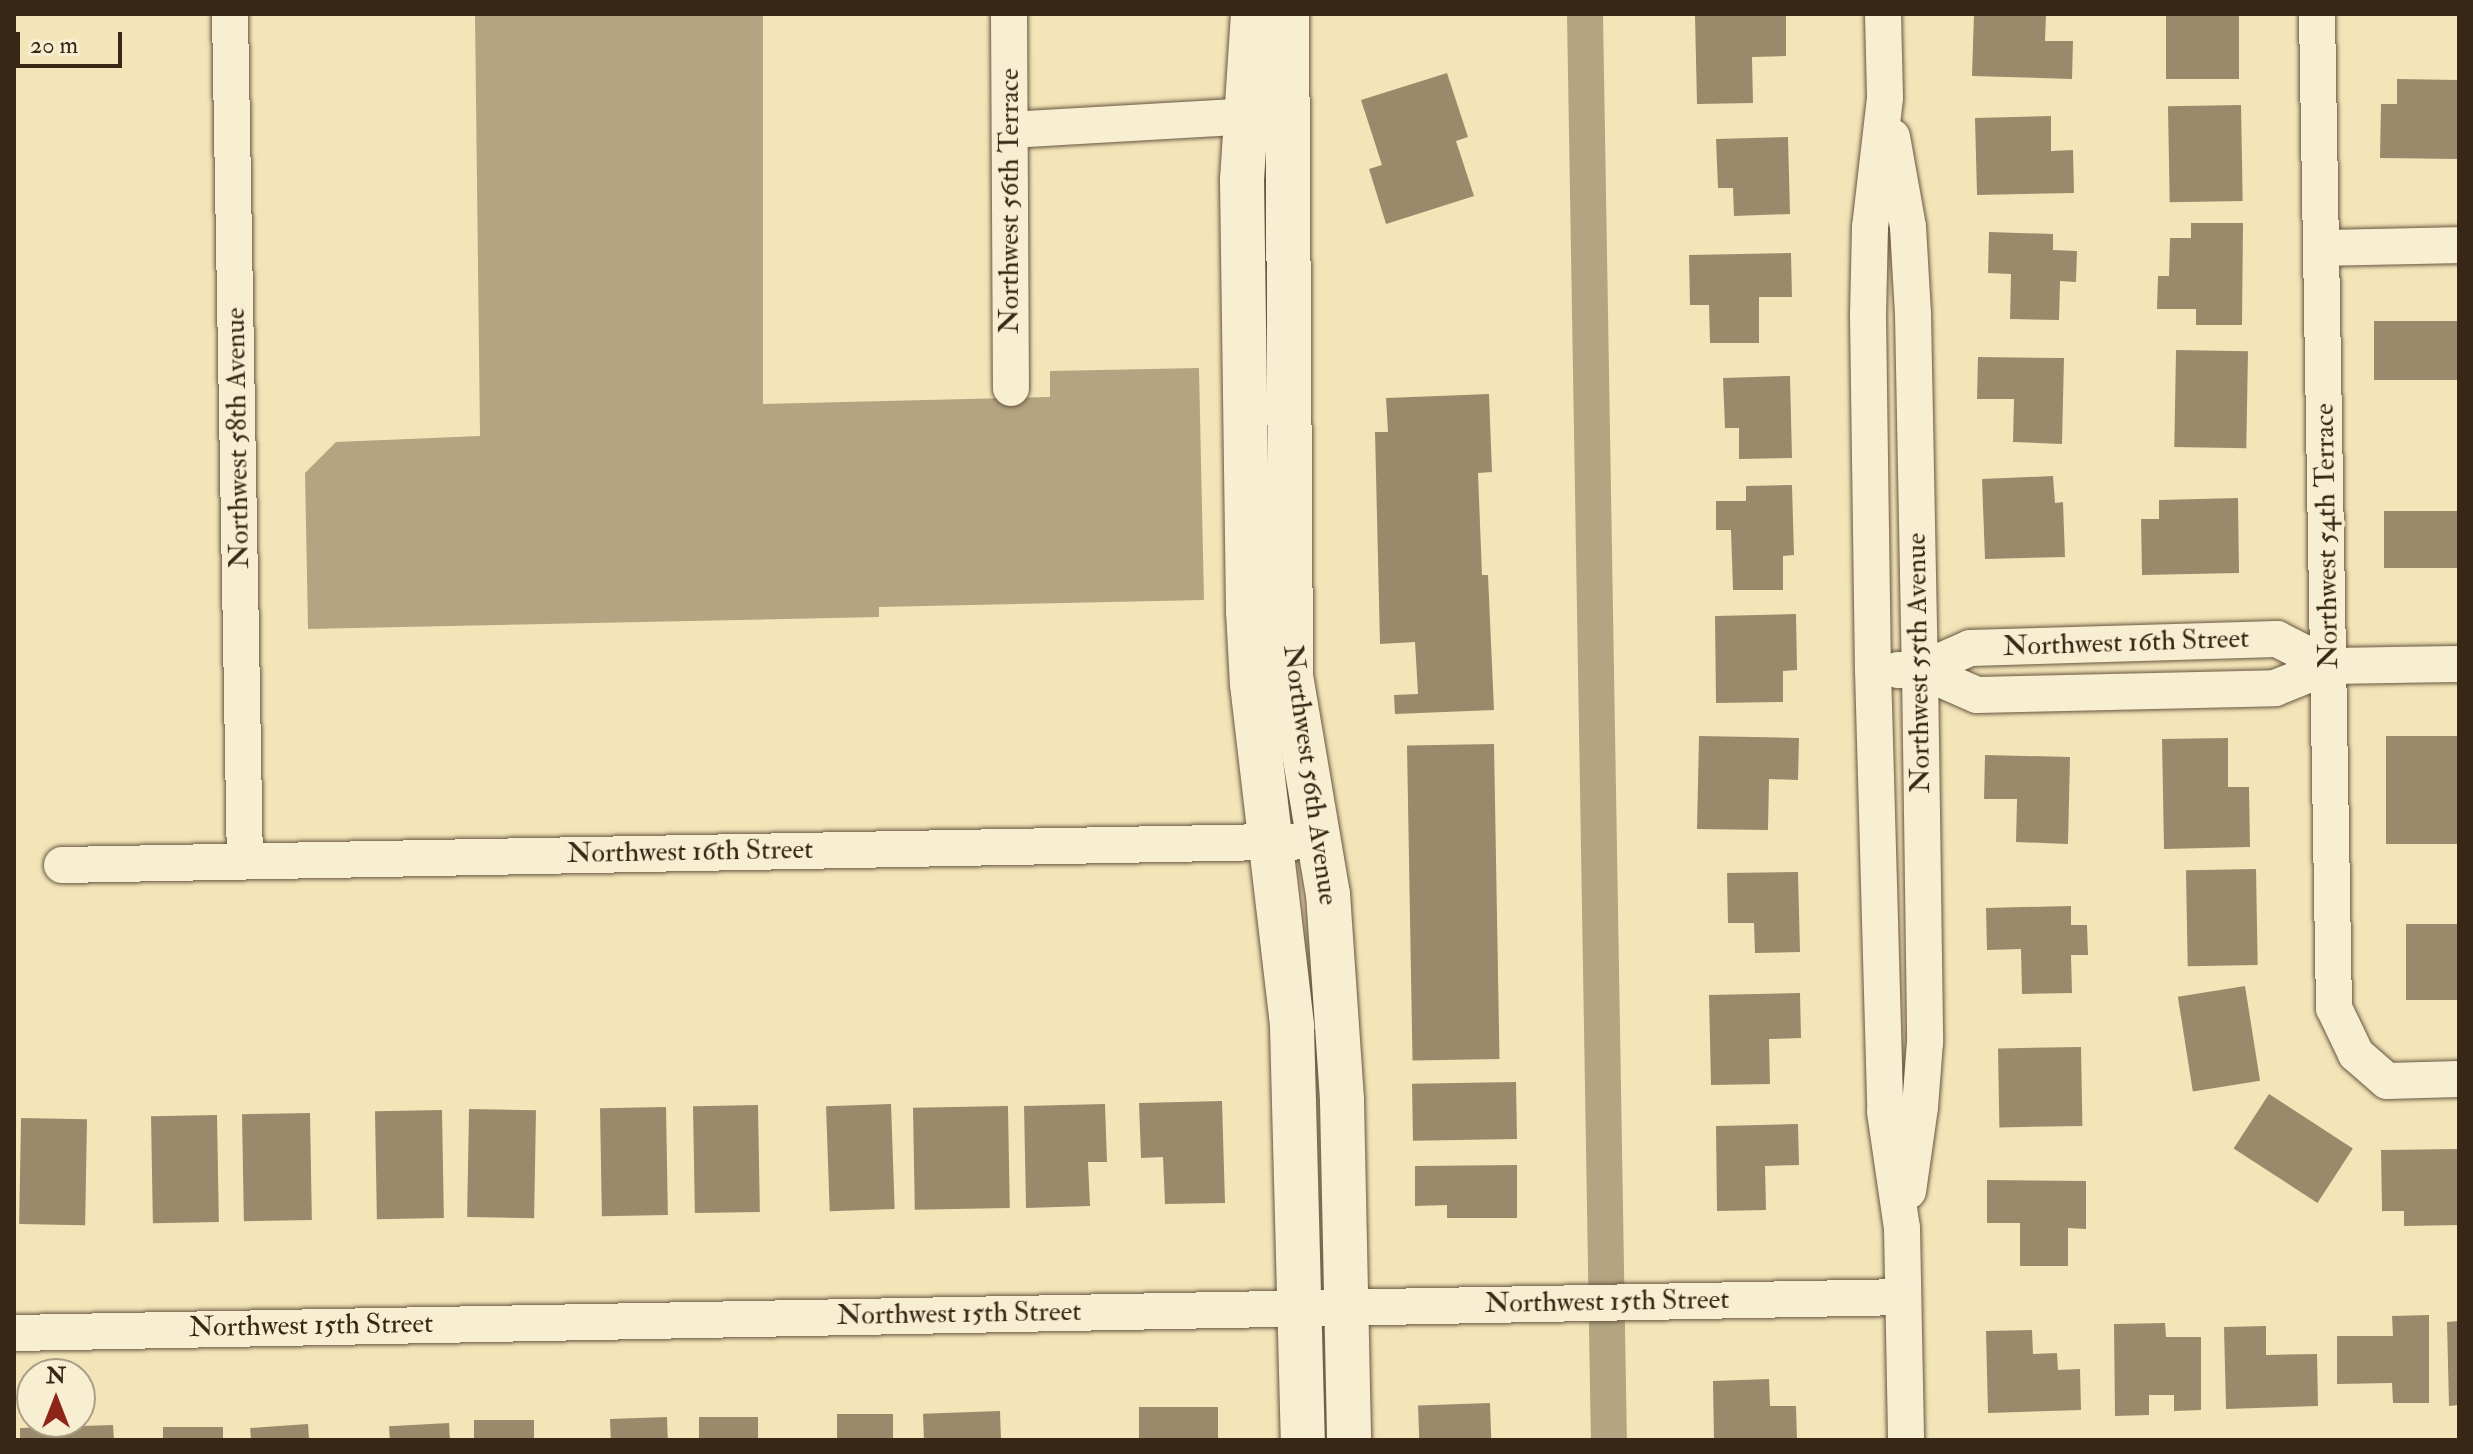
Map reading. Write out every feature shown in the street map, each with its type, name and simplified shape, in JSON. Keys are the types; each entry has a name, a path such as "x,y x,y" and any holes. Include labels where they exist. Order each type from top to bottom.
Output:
{"street":[{"name":"Northwest 58th Avenue","path":"230,14 245,861"},
{"name":"Northwest 56th Terrace","path":"1009,14 1011,388"},
{"name":"Northwest 56th Avenue","path":"1253,14 1266,116 1291,676 1328,894 1339,1046 1349,1440"},
{"name":"Northwest 56th Avenue","path":"1287,14 1266,116 1242,195 1248,611 1252,684 1292,1027 1303,1440"},
{"name":"Northwest 55th Avenue","path":"1883,14 1885,98 1870,227 1868,315 1873,670 1885,1112 1902,1228 1906,1440"},
{"name":"Northwest 54th Terrace","path":"2317,14 2334,1008 2356,1054 2387,1081 2459,1079"},
{"name":"Northwest 55th Avenue","path":"1885,98 1908,227 1920,670 1925,1042 1920,1107 1902,1228"},
{"path":"1010,130 1266,116"},
{"path":"2321,248 2459,245"},
{"name":"Northwest 16th Street","path":"1920,670 1970,648 2277,639 2330,666"},
{"name":"Northwest 16th Street","path":"1873,670 1920,670 1977,695 2275,688 2330,666 2459,664"},
{"name":"Northwest 16th Street","path":"62,865 1318,841"},
{"name":"Northwest 15th Street","path":"14,1333 1903,1297"}],"shaded area":[{"path":"475,14 763,14 763,404 1050,397 1050,371 1199,368 1204,600 879,607 879,617 308,629 305,473 336,442 480,436"}],"building":[{"path":"1786,14 1786,56 1752,57 1753,103 1697,104 1695,16"},
{"path":"1974,14 2046,14 2045,41 2073,41 2072,79 1972,76"},
{"path":"2166,14 2239,14 2239,79 2166,79"},
{"path":"1447,73 1468,137 1456,141 1474,196 1386,224 1369,169 1382,165 1361,100"},
{"path":"2397,79 2459,80 2459,159 2380,158 2381,104 2397,104"},
{"path":"2241,105 2243,201 2170,202 2168,106"},
{"path":"2051,116 2051,151 2073,150 2074,193 1977,195 1975,118"},
{"path":"1788,137 1790,214 1734,216 1733,188 1718,188 1716,139"},
{"path":"2191,223 2243,223 2242,325 2196,325 2196,309 2157,309 2158,276 2169,276 2170,238 2191,238"},
{"path":"1989,232 2053,234 2053,250 2077,251 2076,282 2060,281 2059,320 2010,319 2011,274 1988,273"},
{"path":"1791,253 1792,297 1759,297 1759,343 1710,343 1709,305 1690,305 1689,255"},
{"path":"2374,321 2459,321 2459,380 2374,380"},
{"path":"2176,350 2248,351 2246,448 2174,447"},
{"path":"1978,357 2064,358 2062,444 2013,442 2014,399 1977,399"},
{"path":"1790,376 1792,458 1739,459 1739,428 1725,428 1723,378"},
{"path":"1489,394 1492,472 1478,473 1482,575 1488,575 1494,710 1395,714 1394,695 1418,694 1415,642 1380,644 1375,432 1388,432 1386,398"},
{"path":"2053,476 2055,503 2063,502 2065,557 1985,559 1982,479"},
{"path":"1792,485 1794,555 1783,556 1783,590 1733,590 1731,530 1716,530 1716,501 1746,501 1746,486"},
{"path":"2238,498 2239,573 2142,575 2141,519 2159,519 2159,500"},
{"path":"2384,511 2459,511 2459,568 2384,568"},
{"path":"1796,614 1797,670 1783,671 1783,702 1716,703 1715,616"},
{"path":"1699,736 1799,738 1798,780 1769,779 1768,830 1697,829"},
{"path":"2386,736 2459,736 2459,844 2386,844"},
{"path":"2228,738 2228,787 2249,787 2250,847 2164,849 2162,739"},
{"path":"1494,744 1499,1059 1413,1060 1407,746"},
{"path":"1985,755 2070,757 2068,844 2016,842 2017,799 1984,799"},
{"path":"2256,869 2258,965 2188,966 2186,870"},
{"path":"1798,872 1800,952 1755,953 1754,923 1728,923 1727,873"},
{"path":"2071,906 2071,925 2087,925 2088,955 2071,955 2072,993 2022,994 2021,949 1987,950 1986,908"},
{"path":"2406,924 2459,924 2459,1000 2406,1000"},
{"path":"2245,986 2260,1081 2193,1091 2178,997"},
{"path":"1800,993 1801,1038 1769,1039 1770,1084 1711,1085 1709,995"},
{"path":"2081,1047 2082,1126 1999,1127 1998,1048"},
{"path":"1516,1082 1517,1139 1413,1141 1412,1084"},
{"path":"2269,1094 2353,1148 2317,1203 2234,1149"},
{"path":"1222,1101 1225,1203 1165,1204 1163,1157 1141,1158 1139,1103"},
{"path":"891,1104 895,1209 830,1211 826,1106"},
{"path":"1105,1104 1107,1162 1088,1162 1090,1206 1026,1208 1024,1106"},
{"path":"758,1105 760,1212 695,1213 693,1106"},
{"path":"1008,1106 1010,1208 915,1210 913,1108"},
{"path":"666,1107 668,1215 602,1216 600,1108"},
{"path":"469,1109 536,1110 534,1218 467,1217"},
{"path":"442,1110 444,1218 377,1219 375,1111"},
{"path":"310,1113 312,1220 244,1221 242,1114"},
{"path":"217,1115 219,1222 153,1223 151,1116"},
{"path":"21,1118 87,1119 85,1225 19,1224"},
{"path":"1798,1124 1799,1165 1765,1166 1766,1210 1717,1211 1716,1126"},
{"path":"2459,1149 2459,1225 2404,1226 2404,1211 2382,1211 2381,1150"},
{"path":"1517,1165 1517,1218 1447,1218 1447,1205 1415,1206 1415,1166"},
{"path":"1987,1180 2086,1181 2086,1229 2068,1228 2068,1266 2020,1266 2020,1223 1987,1223"},
{"path":"2429,1315 2429,1403 2393,1403 2392,1383 2337,1384 2337,1336 2393,1336 2392,1316"},
{"path":"2459,1321 2459,1405 2449,1406 2447,1322"},
{"path":"2165,1323 2166,1337 2201,1337 2201,1410 2174,1411 2174,1395 2149,1395 2149,1415 2115,1416 2114,1324"},
{"path":"2266,1326 2266,1355 2317,1354 2318,1406 2226,1409 2224,1327"},
{"path":"2032,1330 2033,1354 2057,1353 2058,1370 2080,1369 2081,1410 1988,1413 1986,1331"},
{"path":"1769,1379 1770,1406 1796,1406 1797,1440 1714,1440 1713,1381"},
{"path":"1490,1403 1491,1440 1419,1440 1418,1406"},
{"path":"1139,1407 1218,1407 1218,1440 1139,1440"},
{"path":"1000,1411 1001,1440 924,1440 923,1414"},
{"path":"837,1414 893,1414 893,1440 837,1440"},
{"path":"667,1417 668,1440 611,1440 610,1419"},
{"path":"699,1417 758,1417 758,1440 699,1440"},
{"path":"474,1420 534,1420 534,1440 474,1440"},
{"path":"449,1423 450,1440 390,1440 389,1426"},
{"path":"308,1424 309,1440 251,1440 250,1428"},
{"path":"113,1425 114,1440 20,1440 96,1438 96,1426"},
{"path":"163,1427 223,1427 223,1440 163,1440"}],"waterway":[{"path":"1585,14 1609,1440"}]}
